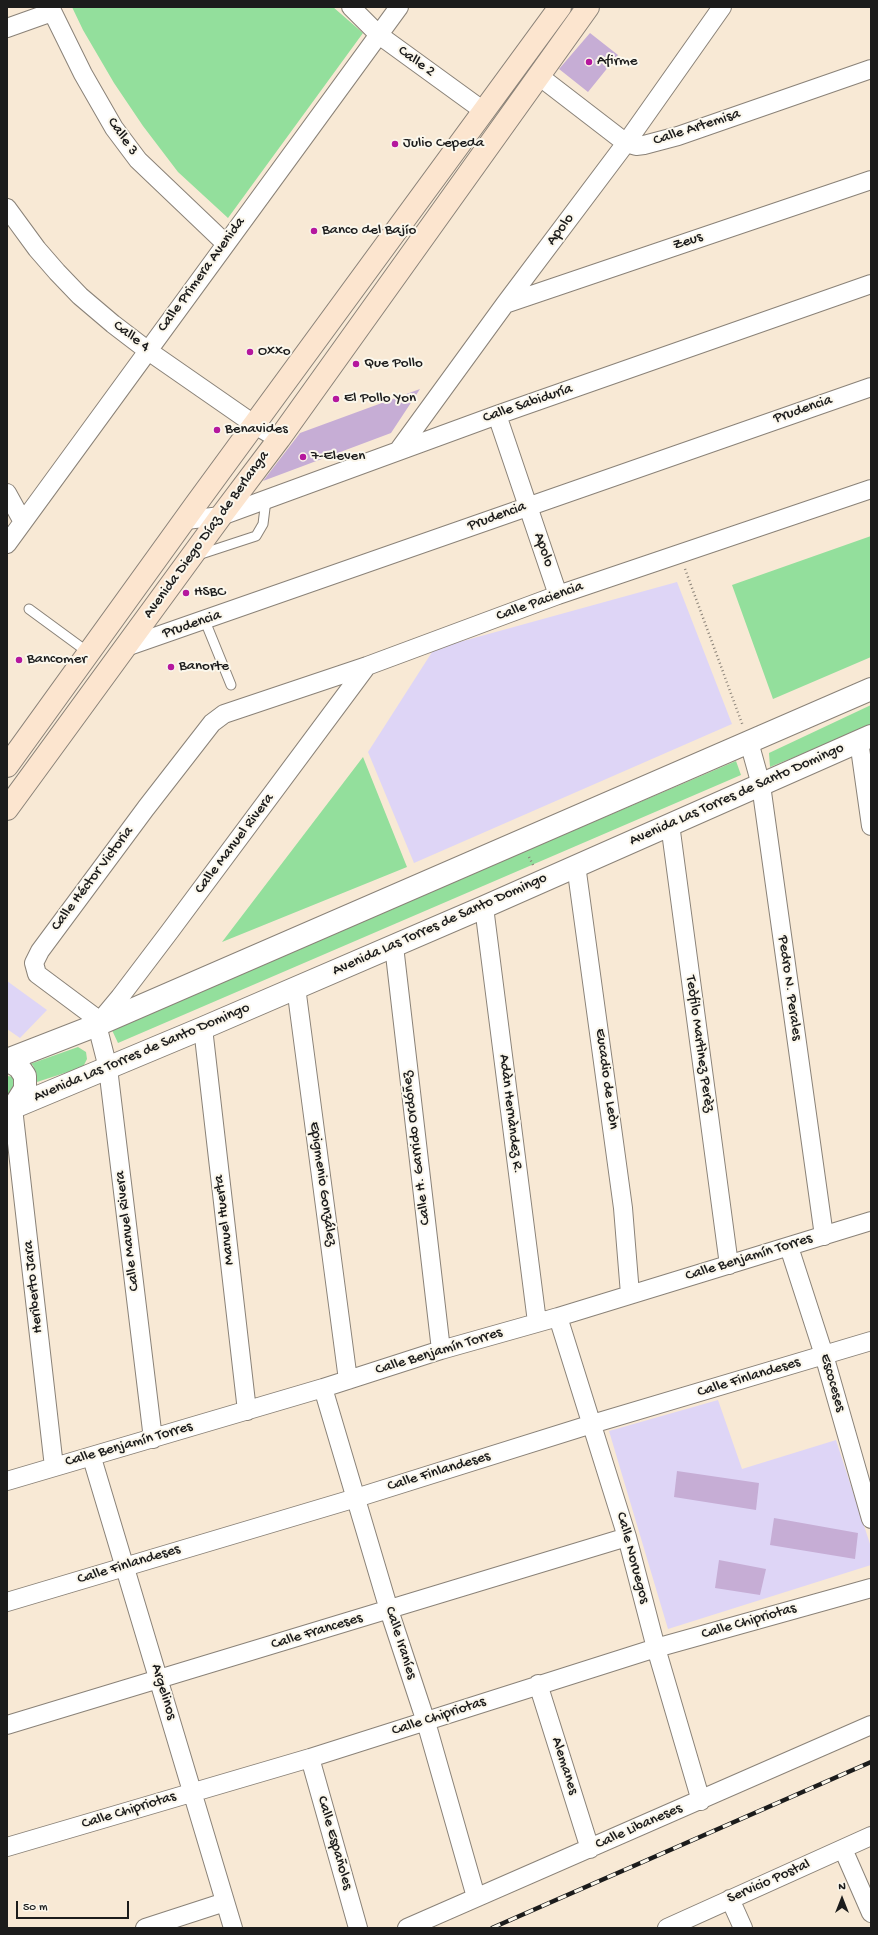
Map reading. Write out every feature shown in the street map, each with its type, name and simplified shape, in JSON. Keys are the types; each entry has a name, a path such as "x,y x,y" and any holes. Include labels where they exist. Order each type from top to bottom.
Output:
{"main road":[{"name":"Avenida Diego Díaz de Berlanga","path":"7,766 255,424 485,112 560,7"},
{"name":"Avenida Diego Díaz de Berlanga","path":"7,809 123,648 279,438 588,7"}],"street":[{"name":"Calle 2","path":"351,7 379,35 485,112"},
{"name":"Calle Primera Avenida","path":"7,544 225,243 399,7"},
{"name":"Apolo","path":"398,451 505,304 626,143 722,7"},
{"path":"7,28 51,9"},
{"name":"Calle 3","path":"51,9 83,74 114,128 138,160 225,243"},
{"name":"Calle Artemisa","path":"626,143 644,145 678,136 871,69"},
{"path":"539,76 626,143"},
{"name":"Zeus","path":"505,304 871,180"},
{"name":"Calle 4","path":"7,208 37,249 80,296 147,350 255,424 279,438"},
{"name":"Calle Sabiduría","path":"186,520 221,516 497,415 871,284"},
{"name":"Prudencia","path":"123,648 205,621 527,506 871,387"},
{"name":"Apolo","path":"497,415 558,595"},
{"name":"Calle Paciencia","path":"212,723 224,714 367,666 558,595 871,489"},
{"path":"7,493 23,522"},
{"name":"Calle Manuel Rivera","path":"153,1439 108,1068 98,1023 120,997 170,931 367,666"},
{"path":"7,1060 98,1023 871,689"},
{"name":"Calle Héctor Victoria","path":"98,1023 37,974 34,963 40,950 212,723"},
{"path":"865,738 871,826"},
{"name":"Avenida Las Torres de Santo Domingo","path":"10,1109 484,907 865,738"},
{"name":"Pedro N. Perales","path":"748,742 761,785 824,1236"},
{"name":"Teòfilo Martìnez Perèz","path":"670,824 729,1265"},
{"name":"Eucadio de Leòn","path":"576,865 623,1208 630,1294"},
{"name":"Adàn Hernàndez R.","path":"484,907 537,1322"},
{"name":"Calle H. Garrido Ordóñez","path":"394,946 441,1350"},
{"name":"Epigmenio González","path":"296,987 348,1380"},
{"name":"Manuel Huerta","path":"202,1028 247,1411"},
{"path":"7,1060 19,1067 26,1076 25,1089 10,1109"},
{"name":"Heriberto Jara","path":"10,1109 54,1467"},
{"name":"Calle Benjamín Torres","path":"7,1481 54,1467 92,1458 323,1388 441,1350 558,1317 871,1221"},
{"name":"Escoceses","path":"789,1247 824,1355 863,1465 871,1520"},
{"name":"Calle Noruegos","path":"558,1317 627,1537 656,1648 701,1801"},
{"name":"Calle Finlandeses","path":"7,1602 356,1498 592,1424 871,1341"},
{"name":"Calle Iraníes","path":"323,1388 389,1610 426,1722 476,1897"},
{"name":"Argelinos","path":"92,1458 233,1928"},
{"name":"Calle Franceses","path":"7,1725 627,1537"},
{"name":"Calle Chipriotas","path":"7,1847 310,1758 426,1722 538,1684 656,1648 871,1588"},
{"name":"Alemanes","path":"538,1684 590,1849"},
{"name":"Calle Libaneses","path":"406,1928 701,1801 871,1725"},
{"name":"Calle Españoles","path":"310,1758 358,1928"},
{"name":"Servicio Postal","path":"667,1928 871,1836"},
{"path":"844,1849 871,1913"},
{"path":"730,1899 743,1928"},
{"path":"145,1928 225,1902"}],"lane":[{"path":"191,557 256,536 264,524 266,500"},
{"path":"29,609 89,653"},
{"path":"205,621 231,685"}],"path":[{"path":"680,554 748,742"},
{"path":"522,840 540,881"}],"shaded area":[{"path":"677,582 732,724 414,863 368,752 434,649"},
{"path":"7,981 47,1010 20,1038 7,1029"},
{"path":"718,1400 742,1469 836,1440 871,1547 871,1565 668,1629 609,1431"}],"green space":[{"path":"72,7 333,7 363,33 228,218 178,172 143,126 114,83 83,30"},
{"path":"871,536 871,657 773,699 732,585"},
{"path":"871,705 871,726 770,767 769,753"},
{"path":"363,757 407,867 222,942"},
{"path":"736,761 741,775 118,1043 111,1028"},
{"path":"78,1047 86,1052 87,1059 83,1067 37,1082 33,1065 30,1064"},
{"path":"7,1076 15,1077 17,1079 11,1094 7,1096"}],"building":[{"name":"Afirme","path":"590,33 618,55 588,92 559,69"},
{"name":"7-Eleven","path":"420,389 391,433 263,481 300,433"},
{"path":"677,1471 759,1483 756,1510 674,1497"},
{"path":"774,1518 858,1533 855,1559 770,1545"},
{"path":"719,1560 766,1569 760,1595 715,1588"}],"railway":[{"path":"492,1928 871,1762"}],"place":[{"name":"Afirme","path":"589,62"},
{"name":"Julio Cepeda","path":"395,144"},
{"name":"Banco del Bajío","path":"314,231"},
{"name":"Oxxo","path":"250,352"},
{"name":"Que Pollo","path":"356,364"},
{"name":"El Pollo Yon","path":"336,399"},
{"name":"Benavides","path":"217,430"},
{"name":"7-Eleven","path":"303,457"},
{"name":"HSBC","path":"186,593"},
{"name":"Bancomer","path":"19,660"},
{"name":"Banorte","path":"171,667"}]}
